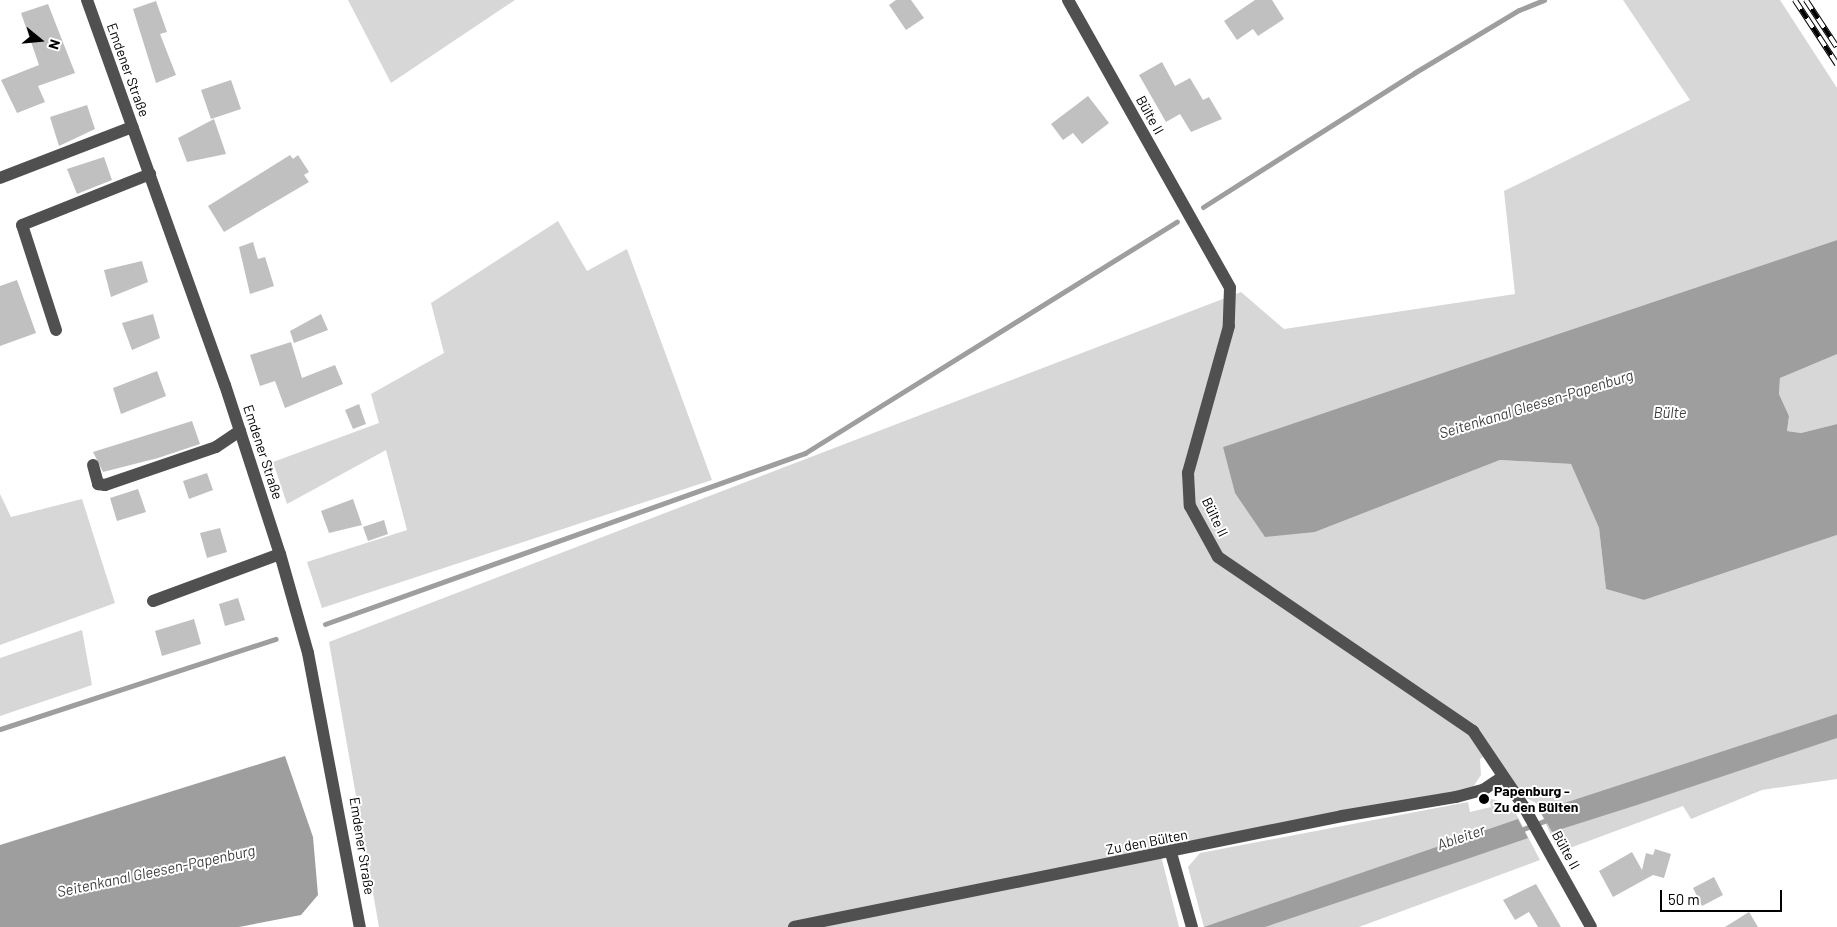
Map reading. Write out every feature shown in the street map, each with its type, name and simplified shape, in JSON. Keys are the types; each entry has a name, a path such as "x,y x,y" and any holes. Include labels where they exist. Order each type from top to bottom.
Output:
{"street":[{"name":"Emdener Straße","path":"87,0 240,431 280,554 308,653 342,814 360,927"},
{"name":"Bülte II","path":"1068,0 1230,288 1228,326 1188,473 1195,515 1218,556 1473,731 1591,927"},
{"path":"0,178 132,127"},
{"path":"56,330 22,225 150,174"},
{"path":"93,465 98,484 104,485 216,447 240,431"},
{"path":"152,601 280,554"},
{"name":"Zu den Bülten","path":"794,927 1171,853 1342,816 1456,797 1483,790 1502,777"},
{"path":"1171,853 1192,927"}],"shaded area":[{"path":"348,0 515,0 391,83"},
{"path":"1623,0 1780,0 1837,88 1837,240 1223,447 1315,532 1500,460 1571,464 1599,528 1606,589 1644,600 1837,535 1837,779 1762,790 1691,819 1683,806 1559,852 1536,803 1521,795 1491,751 1480,759 1481,775 1471,790 1159,848 1179,927 379,927 329,642 1241,292 1284,329 1515,294 1504,191 1690,100"},
{"path":"558,221 587,271 627,249 712,480 322,608 307,562 407,530 386,450 287,504 273,462 379,423 371,394 444,353 431,303"},
{"path":"1830,354 1837,354 1837,424 1801,433 1787,431 1789,416 1779,394 1780,378"},
{"path":"0,494 11,517 82,499 115,603 0,645"},
{"path":"82,630 92,685 0,716 0,658"},
{"path":"1489,798 1512,806 1540,860 1359,927 1204,927 1188,867 1200,853 1468,802 1470,812 1491,807"}],"water":[{"name":"Bülte","path":"1837,240 1837,354 1780,378 1779,394 1789,416 1787,431 1801,433 1837,424 1837,535 1644,600 1606,589 1599,528 1571,464 1500,460 1315,532 1265,537 1235,493 1223,447"},
{"path":"1837,714 1837,738 1637,805 1552,832 1540,811"},
{"name":"Seitenkanal Gleesen-Papenburg","path":"285,756 313,837 318,895 301,915 239,927 0,927 0,845"},
{"path":"1518,819 1528,838 1265,927 1204,927"}],"building":[{"path":"896,0 911,0 924,18 906,30 889,5"},
{"path":"1255,0 1272,0 1284,19 1258,36 1253,29 1237,40 1224,21"},
{"path":"156,1 167,32 160,34 176,75 156,83 133,9"},
{"path":"48,4 75,73 38,86 45,102 17,113 1,80 39,65 21,13"},
{"path":"1162,62 1175,86 1190,78 1203,100 1209,97 1222,119 1191,132 1180,114 1166,122 1139,75"},
{"path":"231,80 241,109 211,119 201,90"},
{"path":"1088,96 1109,123 1082,144 1073,133 1063,140 1051,124"},
{"path":"87,105 95,129 59,146 50,117"},
{"path":"214,119 226,154 187,162 178,138"},
{"path":"290,155 293,159 298,155 309,172 304,175 309,182 224,232 208,206"},
{"path":"104,157 112,180 77,194 67,169"},
{"path":"253,242 258,259 265,257 274,286 250,294 239,247"},
{"path":"142,261 148,282 111,297 104,270"},
{"path":"17,280 36,333 0,346 0,286"},
{"path":"153,314 160,338 132,350 122,323"},
{"path":"321,314 328,330 294,343 290,331"},
{"path":"291,342 302,378 335,365 343,384 285,408 275,381 260,386 250,355"},
{"path":"157,371 166,396 121,414 113,388"},
{"path":"359,404 366,424 353,429 345,410"},
{"path":"192,421 200,444 158,458 103,472 93,452"},
{"path":"207,473 213,490 189,499 183,481"},
{"path":"138,489 146,512 117,521 110,498"},
{"path":"353,499 362,525 329,533 321,511"},
{"path":"384,520 388,534 368,541 363,527"},
{"path":"220,528 227,552 207,558 200,533"},
{"path":"238,598 245,620 225,626 219,604"},
{"path":"194,619 201,644 162,656 155,631"},
{"path":"1655,849 1671,854 1664,878 1653,875 1613,897 1599,871 1632,852 1642,870 1646,853 1653,855"},
{"path":"1714,877 1723,895 1702,906 1693,888"},
{"path":"1536,884 1561,927 1538,927 1529,912 1515,920 1503,900"},
{"path":"1749,912 1758,927 1725,927"}],"waterway":[{"path":"1203,207 1414,73 1519,10 1544,0"},
{"path":"325,624 805,453 1177,221"},
{"path":"0,729 276,639"},
{"name":"Ableiter","path":"1518,831 1550,819"}],"railway":[{"path":"1795,0 1837,64"},
{"path":"1806,0 1837,47"}],"place":[{"name":"Papenburg - Zu den Bülten","path":"1484,799"}]}
